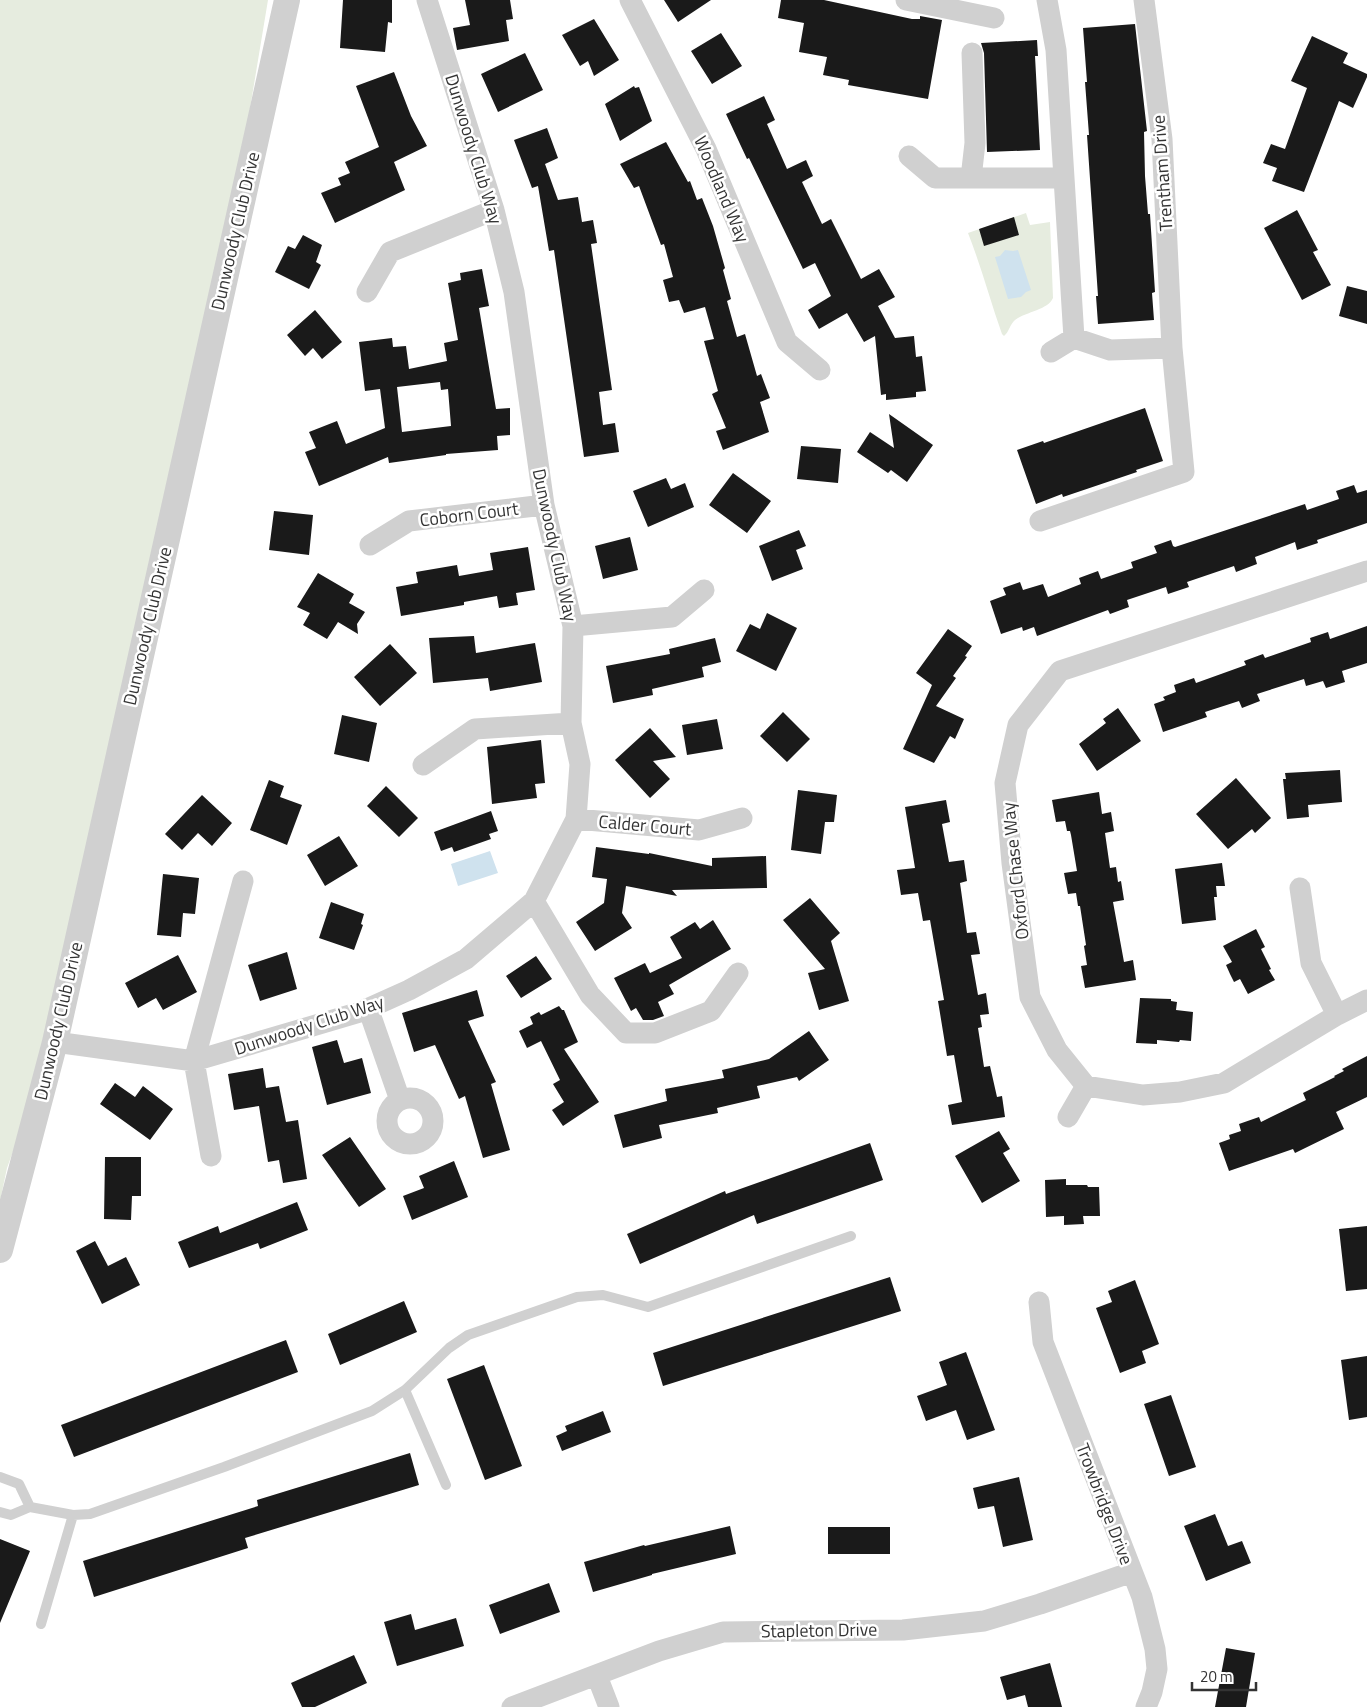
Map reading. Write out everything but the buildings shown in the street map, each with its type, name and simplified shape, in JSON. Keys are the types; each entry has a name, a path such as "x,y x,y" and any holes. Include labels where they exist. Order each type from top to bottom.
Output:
{"street":[{"name":"Dunwoody Club Drive","path":"0,1250 54,1042 287,0"},
{"name":"Dunwoody Club Way","path":"54,1042 194,1061 368,1008 409,990 466,958 534,901 576,819 580,764 571,723 573,626 544,505 514,292 494,210 427,0"},
{"name":"Woodland Way","path":"630,0 706,149 787,342 820,370"},
{"path":"906,0 994,18"},
{"path":"1047,0 1056,50 1074,338"},
{"name":"Trentham Drive","path":"1040,521 1184,472 1172,348 1162,140 1144,0"},
{"path":"971,178 976,143 972,53"},
{"path":"909,156 936,178 1064,178"},
{"path":"367,292 390,252 494,210"},
{"path":"1051,352 1074,338 1110,350 1172,348"},
{"name":"Coborn Court","path":"370,544 410,521 544,505"},
{"name":"Oxford Chase Way","path":"1086,1086 1057,1050 1030,997 1012,863 1005,783 1018,725 1060,671 1367,571"},
{"path":"573,626 672,618 704,590"},
{"path":"423,765 475,729 571,723"},
{"name":"Calder Court","path":"576,819 699,830 742,818"},
{"path":"211,1156 194,1061 243,881"},
{"path":"1300,888 1311,963 1337,1015"},
{"path":"534,901 590,995 626,1032 655,1033 711,1011 738,973"},
{"path":"1068,1117 1086,1086 1143,1095 1180,1092 1224,1083 1337,1015 1367,1000"},
{"path":"368,1008 400,1100"},
{"name":"Trowbridge Drive","path":"1039,1302 1043,1342 1142,1597 1155,1649 1157,1669 1152,1692 1146,1707"},
{"name":"Stapleton Drive","path":"512,1707 659,1651 723,1632 903,1630 984,1621 1132,1572"},
{"path":"597,1676 609,1707"}],"lane":[{"path":"0,1512 11,1515 30,1507 73,1515 90,1514 233,1464 372,1411 405,1390 448,1348 468,1335 577,1297 603,1295 648,1307 851,1236"},
{"path":"405,1390 446,1485"},
{"path":"0,1477 19,1484 30,1507"},
{"path":"41,1624 73,1515"}],"shaded area":[{"path":"0,0 268,0 215,319 68,1000 7,1168 0,1201"},
{"path":"1026,213 1030,225 1050,222 1053,298 1041,308 1015,320 1004,336 968,233"}],"water":[{"path":"1005,250 1018,250 1031,290 1021,297 1008,299 995,257 1000,256"},
{"path":"490,851 498,873 458,886 451,864"}]}
